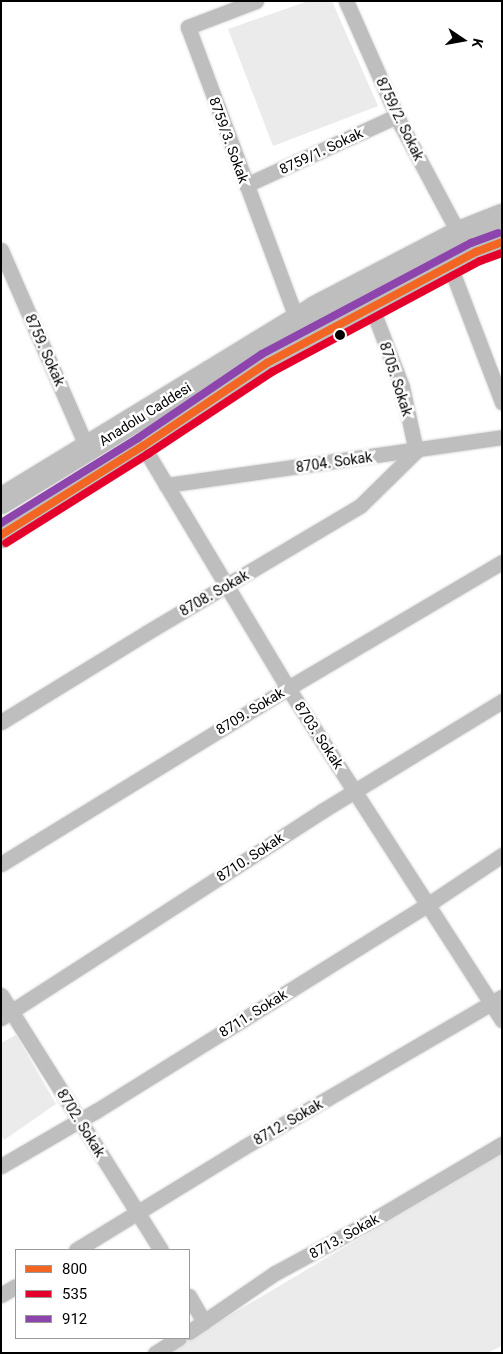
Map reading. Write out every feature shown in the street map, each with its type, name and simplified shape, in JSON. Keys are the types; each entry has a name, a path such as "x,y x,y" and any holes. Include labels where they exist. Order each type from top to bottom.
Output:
{"highway":[{"name":"Anadolu Caddesi","path":"1,501 88,450 297,320 459,234 502,218"},
{"name":"Anadolu Caddesi","path":"1,535 143,446 268,363 450,266 502,242"}],"street":[{"name":"8759/3. Sokak","path":"256,1 188,28 297,320"},
{"name":"8759/2. Sokak","path":"346,1 397,116 459,234"},
{"name":"8759/1. Sokak","path":"246,185 397,116"},
{"name":"8759. Sokak","path":"1,250 88,450"},
{"path":"450,266 502,402"},
{"name":"8705. Sokak","path":"372,308 402,387 416,451"},
{"name":"8704. Sokak","path":"166,485 416,451 502,437"},
{"name":"8703. Sokak","path":"143,446 225,586 288,688 427,905 496,1000 502,1020"},
{"name":"8708. Sokak","path":"1,722 360,506 416,451"},
{"name":"8709. Sokak","path":"1,864 288,688 502,562"},
{"name":"8710. Sokak","path":"6,1015 355,790 502,701"},
{"name":"8711. Sokak","path":"1,1166 79,1122 427,905 502,854"},
{"name":"8702. Sokak","path":"1,995 6,1015 79,1122 160,1249"},
{"name":"8712. Sokak","path":"78,1249 244,1147 496,1000"},
{"name":"8713. Sokak","path":"190,1331 275,1273 373,1220 502,1144"},
{"path":"1,1295 15,1287"},
{"path":"190,1298 204,1322"},
{"path":"156,1353 177,1339"}],"shaded area":[{"path":"308,1 332,1 378,106 273,146 228,29"},
{"path":"16,1035 56,1104 4,1140 1,1136 1,1043"},
{"path":"502,1154 502,1346 487,1353 166,1353"}],"transit line":[{"name":"912","path":"1,523 138,438 262,354 471,243 498,233"},
{"name":"800","path":"1,535 143,446 267,363 476,252 502,242"},
{"name":"535","path":"6,543 148,454 272,372 480,261 502,253"}]}
